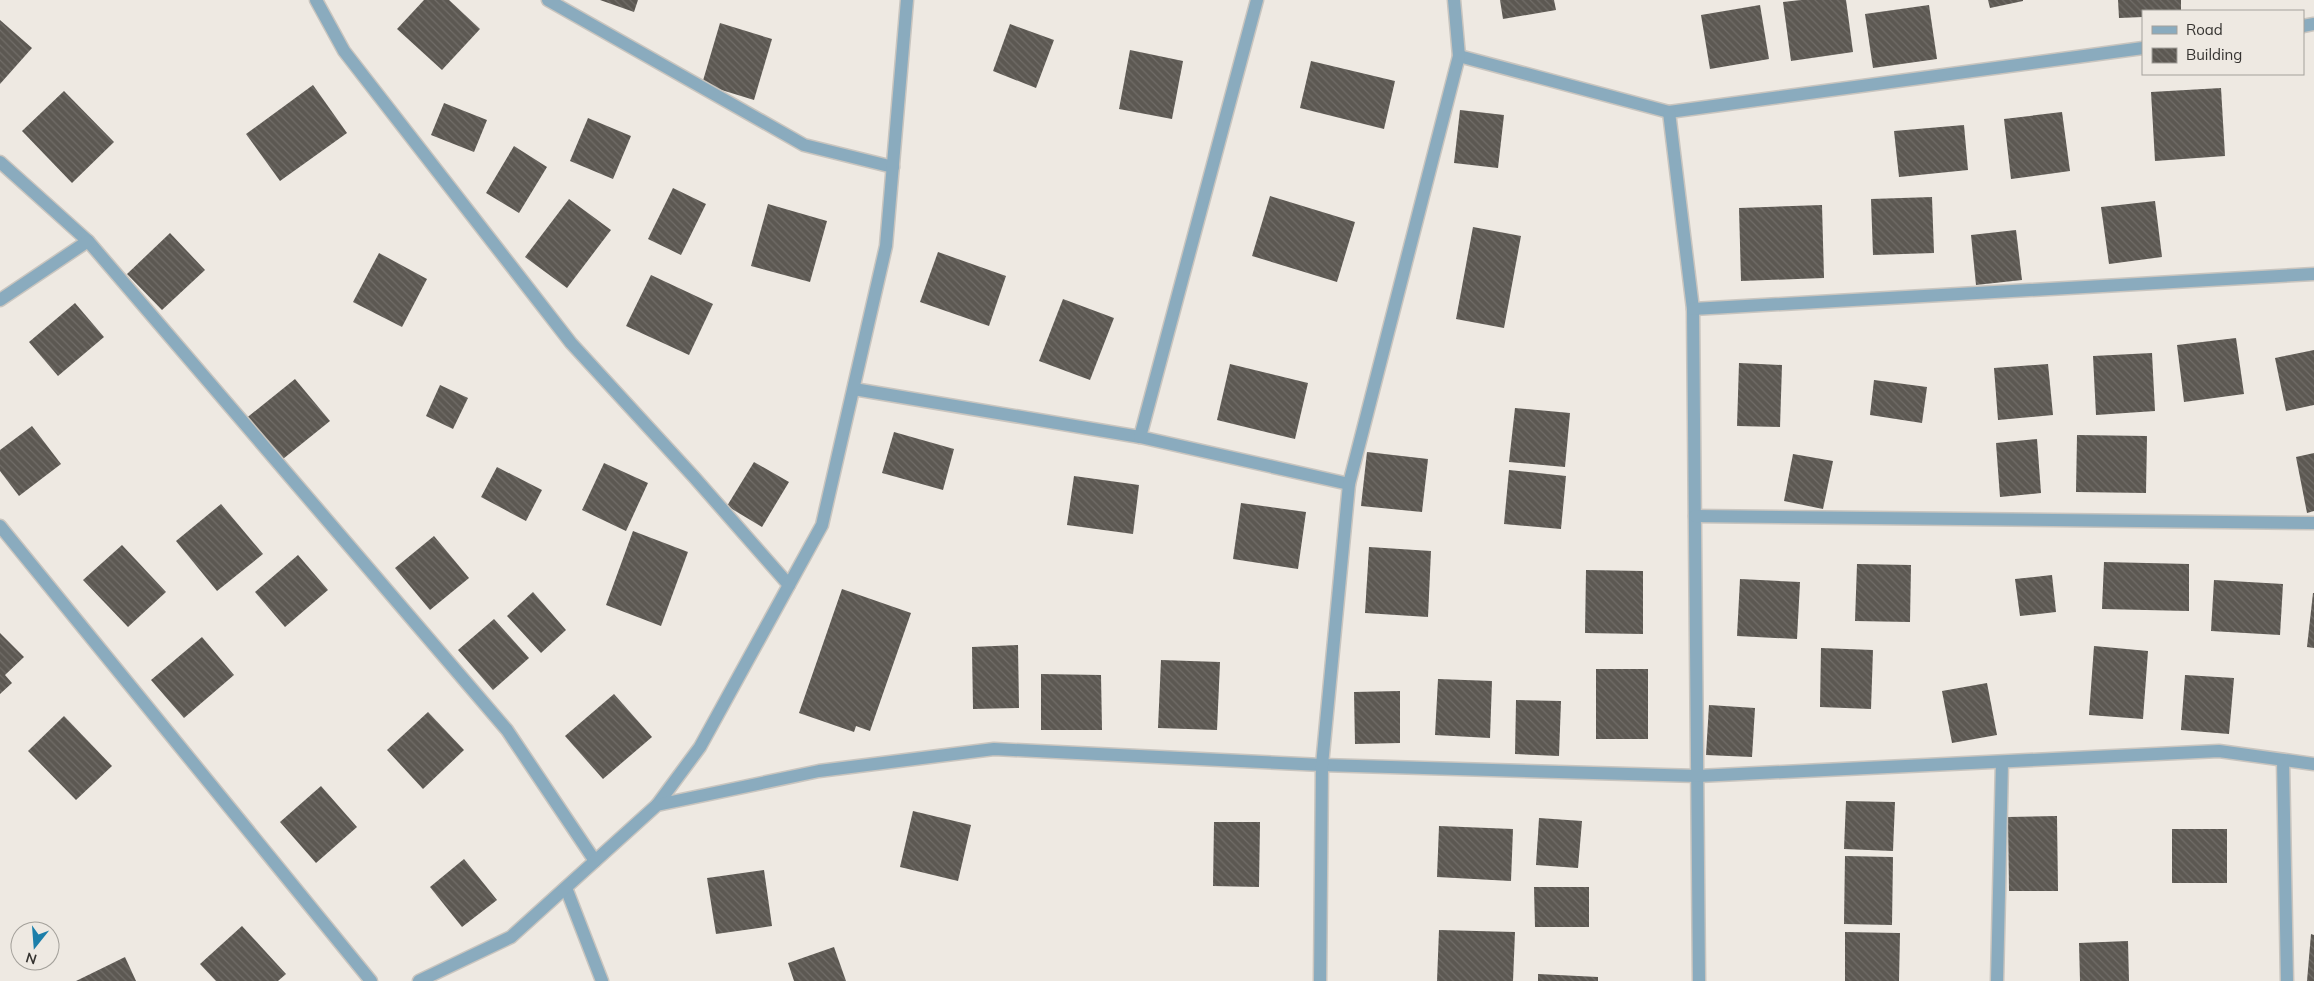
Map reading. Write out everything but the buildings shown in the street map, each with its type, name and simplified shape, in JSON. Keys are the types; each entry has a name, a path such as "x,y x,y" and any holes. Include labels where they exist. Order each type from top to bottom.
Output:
{"street":[{"path":"316,0 344,51 571,342 789,585"},
{"path":"548,0 804,146 893,167"},
{"path":"419,981 511,937 657,805 700,747 822,525 886,246 907,0"},
{"path":"1140,437 1257,0"},
{"path":"1320,981 1322,765 1349,484 1459,56 1454,0"},
{"path":"1459,56 1669,112 2142,48"},
{"path":"1669,112 1693,309 1699,981"},
{"path":"0,162 88,241 507,730 595,861"},
{"path":"0,300 88,241"},
{"path":"1693,309 2314,274"},
{"path":"854,389 1140,437 1349,484"},
{"path":"1695,516 2314,523"},
{"path":"0,526 371,981"},
{"path":"657,805 819,771 994,749 1322,765 1698,776 2220,751 2314,764"},
{"path":"2283,760 2287,981"},
{"path":"1997,981 2002,762"},
{"path":"566,888 602,981"}]}
